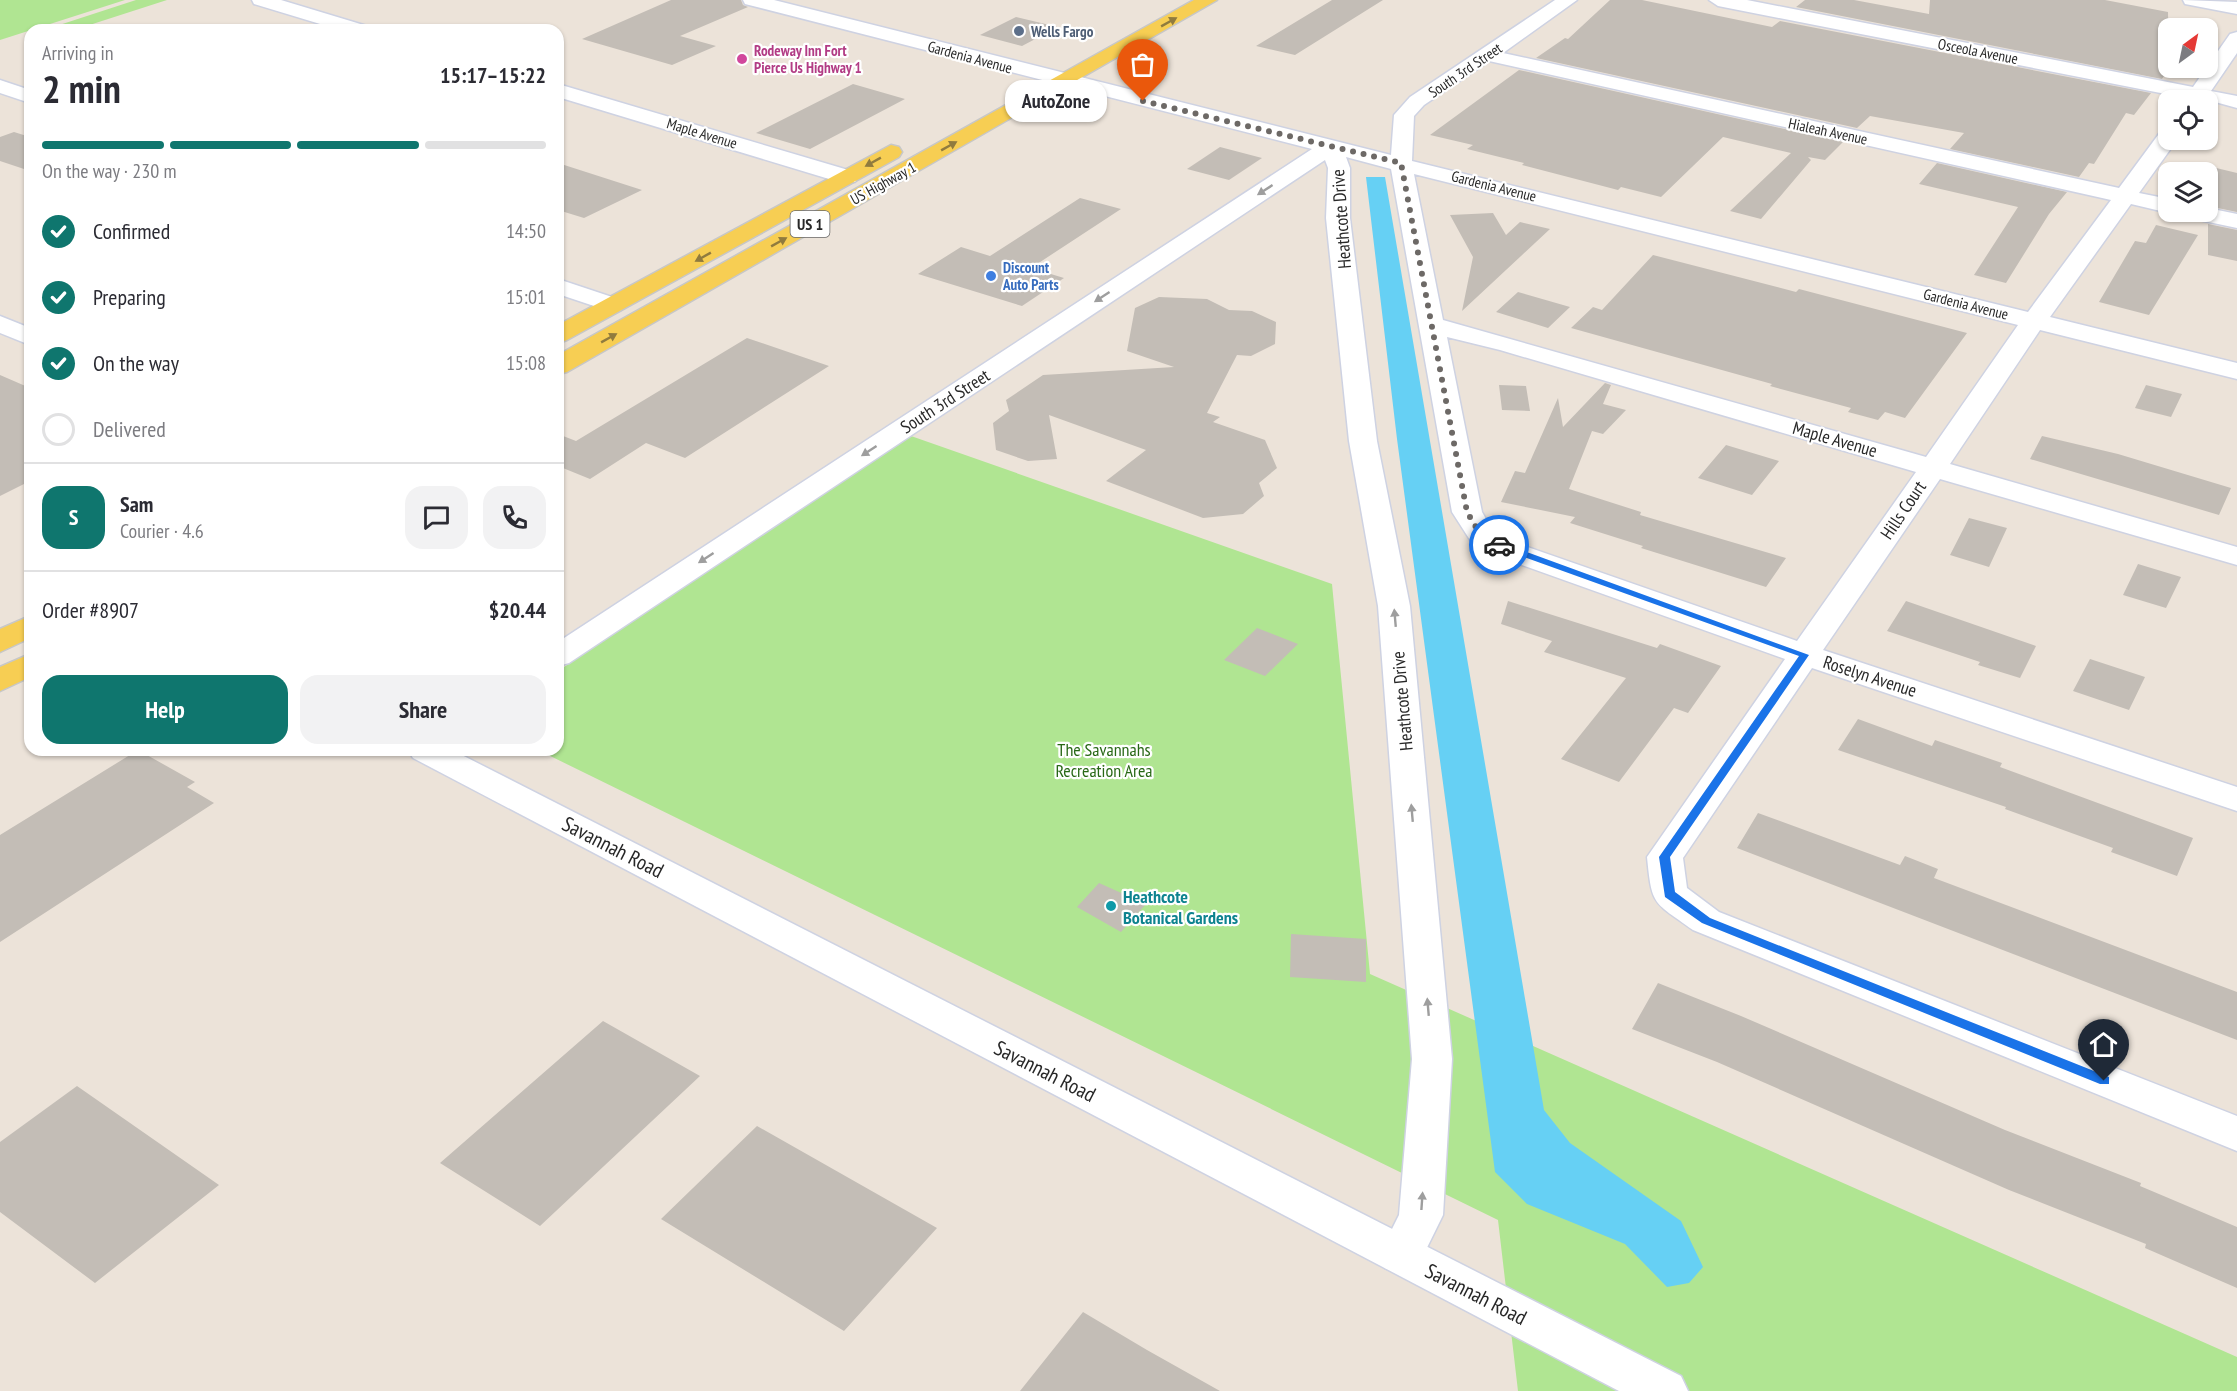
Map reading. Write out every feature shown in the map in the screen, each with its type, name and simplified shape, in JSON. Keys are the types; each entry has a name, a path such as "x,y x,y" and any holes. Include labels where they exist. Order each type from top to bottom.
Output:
{"main road":[{"name":"US Highway 1","path":"564,362 1059,72 1208,0"},
{"path":"947,122 1035,74"},
{"name":"US Highway 1","path":"564,332 907,144"},
{"path":"0,642 24,629"},
{"path":"0,681 24,667"}],"street":[{"path":"261,0 340,24"},
{"name":"Gardenia Avenue","path":"752,0 1035,74 1059,72 1335,161 1401,163 2237,371"},
{"name":"South 3rd Street","path":"1401,163 1404,115 1417,101 1568,0"},
{"name":"Osceola Avenue","path":"1718,0 2158,90"},
{"path":"2192,0 2237,8"},
{"path":"2202,90 2237,38"},
{"name":"Hialeah Avenue","path":"1487,55 2158,204"},
{"path":"0,86 24,95"},
{"name":"Maple Avenue","path":"564,92 847,177"},
{"name":"Osceola Avenue","path":"2218,100 2237,102"},
{"name":"Hills Court","path":"2159,150 2034,320 1665,857 1669,894 1706,921 2237,1134"},
{"name":"South 3rd Street","path":"564,652 1294,171 1335,161"},
{"name":"Heathcote Drive","path":"1335,161 1338,218 1363,441 1394,606 1432,1059 1421,1215 1401,1255"},
{"name":"Roselyn Avenue","path":"1401,163 1467,512 1480,534 1505,549 1805,655 2237,799"},
{"path":"2218,217 2237,221"},
{"path":"564,288 612,305"},
{"path":"0,324 24,334"},
{"name":"Maple Avenue","path":"1432,325 1509,345 2237,556"},
{"name":"Savannah Road","path":"437,756 1664,1391"}],"green space":[{"path":"0,0 125,0 50,24 24,24 24,32 0,40"},
{"path":"136,0 167,0 93,24 62,24"},
{"name":"The Savannahs Recreation Area","path":"911,436 1332,584 1370,974 2237,1357 2237,1391 1518,1391 1498,1220 550,756 564,756 564,667"}],"water":[{"path":"1366,177 1385,177 1544,1110 1570,1143 1681,1221 1703,1267 1689,1283 1667,1287 1625,1244 1527,1204 1495,1172 1397,439"}],"building":[{"path":"671,0 741,0 743,5 748,7 680,36 716,46 672,65 582,39"},
{"path":"1332,0 1383,0 1295,55 1256,46"},
{"path":"1610,0 1642,0 1772,27 1780,21 2151,93 2134,115 2126,113 2094,164 2089,163 2079,177 1950,149 1964,133 1870,116 1857,128 1536,58 1565,38 1568,39"},
{"path":"1805,0 1854,0 1929,14 1930,0 2105,0 2168,12 2168,18 2158,18 2158,78 2163,78 2162,79 1796,7"},
{"name":"Wells Fargo","path":"1016,17 1058,27 1022,46 980,35"},
{"path":"1519,70 1843,142 1825,160 1808,157 1811,160 1761,219 1730,211 1791,153 1723,137 1661,197 1621,187 1618,190 1522,165 1524,163 1467,149 1473,145 1430,135"},
{"path":"853,84 905,99 810,149 756,133"},
{"path":"14,132 24,135 24,169 0,161 0,137"},
{"path":"1220,147 1262,158 1229,180 1187,169"},
{"path":"1937,163 2067,192 2049,214 2006,283 1974,275 2018,207 1919,184"},
{"path":"564,165 642,190 584,218 564,212"},
{"path":"2218,168 2237,173 2237,212 2218,208"},
{"path":"1080,198 1121,209 1031,268 1064,278 1022,306 918,274 961,247 990,256"},
{"path":"1493,213 1506,235 1520,222 1550,229 1462,311 1473,257 1450,215"},
{"path":"2208,224 2237,230 2237,261 2208,255"},
{"path":"2156,225 2198,235 2149,315 2099,302 2135,241 2146,243"},
{"path":"1653,255 1796,292 1799,289 1967,333 1905,418 1885,412 1878,420 1848,412 1851,408 1770,386 1772,384 1571,328 1593,307 1602,310"},
{"path":"1518,292 1570,307 1548,328 1496,312"},
{"path":"1159,297 1207,299 1229,310 1252,311 1276,322 1275,344 1251,356 1237,355 1207,413 1220,417 1213,422 1265,440 1277,468 1259,483 1264,496 1243,514 1203,518 1106,481 1146,450 1049,415 1057,459 1028,461 996,450 993,423 1009,411 1006,400 1043,375 1174,367 1127,351 1135,308"},
{"path":"747,338 829,366 685,458 646,443 590,479 564,468 564,436 576,441"},
{"path":"0,375 24,385 24,484 0,496"},
{"path":"1605,383 1611,385 1603,404 1626,410 1603,434 1592,431 1569,489 1641,512 1640,515 1786,558 1766,587 1570,523 1575,517 1501,502 1515,471 1525,473 1558,398 1563,427"},
{"path":"1499,385 1526,386 1530,411 1502,410"},
{"path":"2146,385 2182,394 2171,417 2135,408"},
{"path":"2042,436 2118,454 2231,488 2219,515 2030,459"},
{"path":"1726,445 1779,461 1752,495 1698,478"},
{"path":"1969,518 2007,528 1989,567 1950,555"},
{"path":"2138,564 2181,577 2166,608 2123,595"},
{"path":"1508,601 1657,648 1660,644 1721,666 1688,713 1674,708 1619,782 1561,759 1626,678 1544,652 1552,641 1501,624"},
{"path":"1906,601 2036,646 2020,678 1887,631"},
{"path":"1257,628 1298,644 1265,676 1224,660"},
{"path":"2090,659 2145,677 2129,710 2073,691"},
{"path":"1858,719 1932,746 1935,740 2002,763 2000,767 2193,838 2177,876 2111,852 2113,848 2005,809 2006,807 1838,750"},
{"path":"128,756 149,756 195,782 187,787 214,803 0,942 0,835"},
{"path":"1758,813 1900,865 1905,856 1938,869 1934,878 2237,992 2237,1040 1737,848"},
{"name":"Heathcote Botanical Gardens","path":"1099,883 1146,904 1121,932 1077,907"},
{"path":"1291,934 1366,939 1366,982 1290,977"},
{"path":"1658,983 1741,1016 2005,1130 2141,1183 2140,1186 2237,1227 2237,1288 2145,1248 2146,1244 2009,1190 1717,1062 1632,1029"},
{"path":"603,1021 700,1076 540,1226 440,1163"},
{"path":"77,1086 219,1185 95,1283 0,1212 0,1142"},
{"path":"757,1126 937,1228 844,1331 661,1219"},
{"path":"1083,1312 1147,1350 1220,1391 1020,1391"}],"way so far":[{"path":"1143,101 1401,163 1467,512 1480,534 1499,545"}],"place":[{"name":"Wells Fargo","path":"1019,31"},
{"name":"Rodeway Inn Fort Pierce Us Highway 1","path":"742,59"},
{"name":"AutoZone","path":"1143,101"},
{"name":"Discount Auto Parts","path":"991,276"},
{"name":"Heathcote Botanical Gardens","path":"1111,906"}],"route":[{"path":"1499,545 1805,655 1665,857 1669,894 1706,921 2104,1081"}]}
